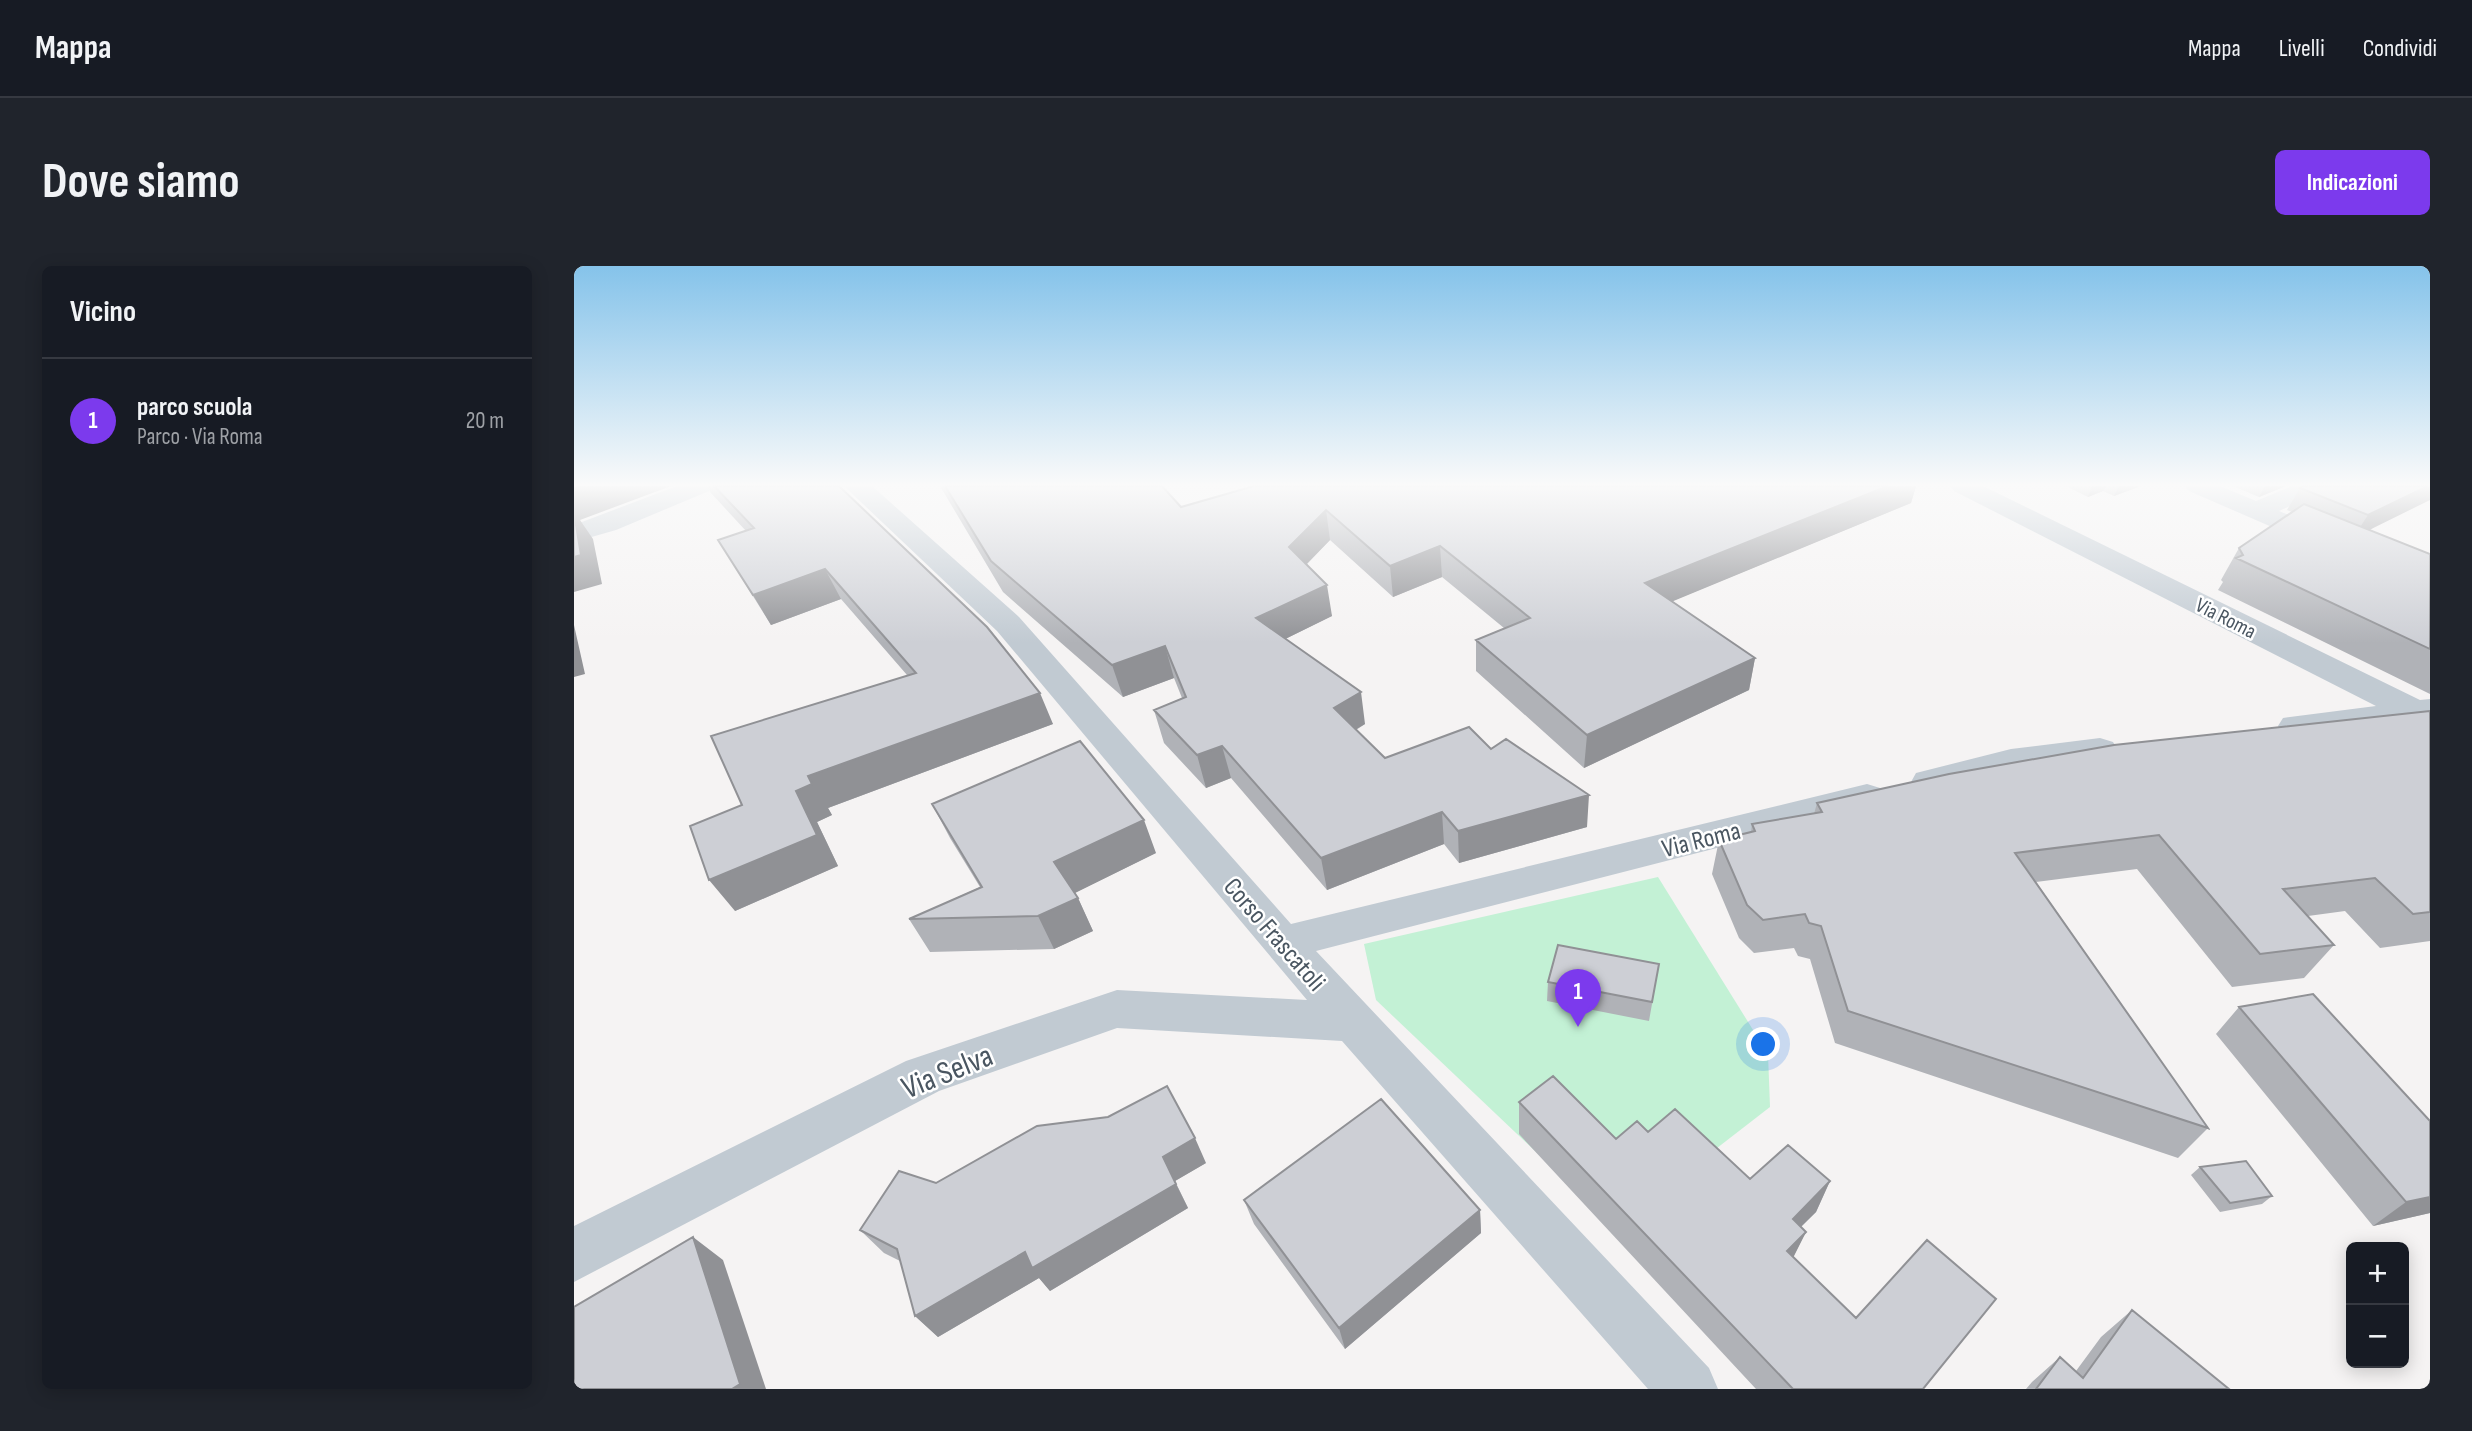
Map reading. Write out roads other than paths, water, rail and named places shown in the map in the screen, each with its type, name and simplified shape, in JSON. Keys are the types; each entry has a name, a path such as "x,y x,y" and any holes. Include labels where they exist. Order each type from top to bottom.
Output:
{"street":[{"name":"Corso Frascatoli","path":"914,538 1008,624 1282,943 1688,1389"},
{"name":"Via Roma","path":"2070,538 2422,711"},
{"path":"2323,538 2356,552"},
{"name":"Via Roma","path":"2267,730 2422,711"},
{"name":"Via Roma","path":"1282,943 2011,761 2132,746"},
{"name":"Via Selva","path":"574,1255 923,1076 1117,1009 1359,1029"}],"place":[{"name":"parco scuola","path":"1578,1027"}]}
